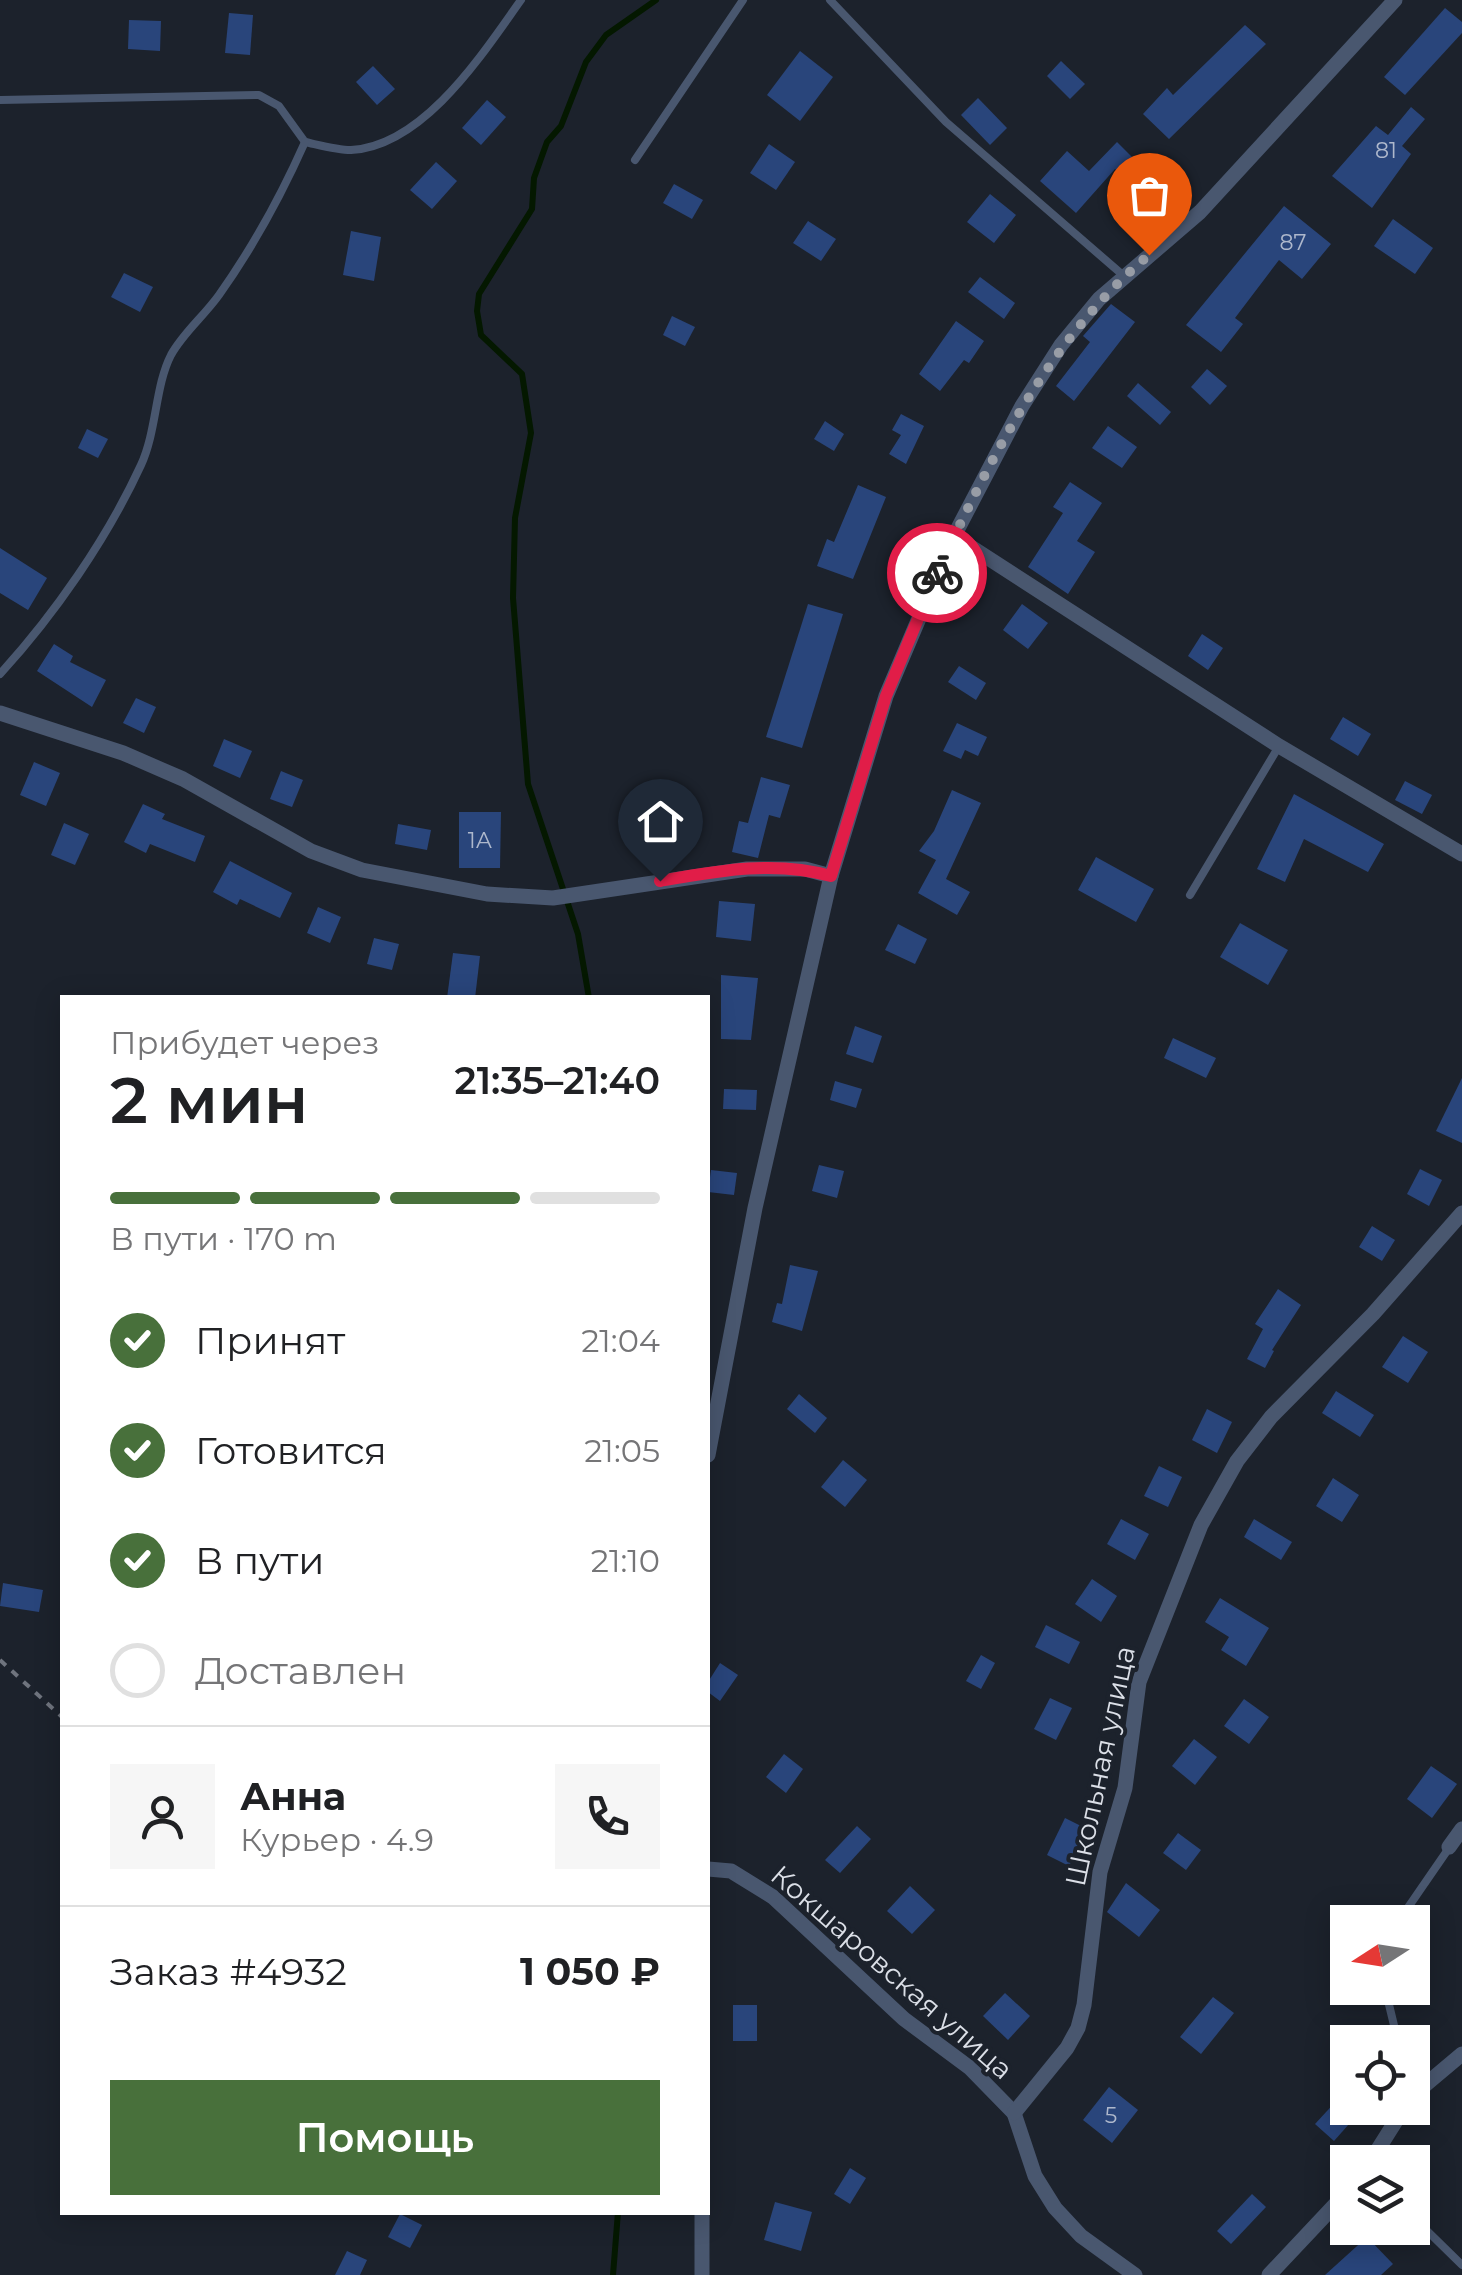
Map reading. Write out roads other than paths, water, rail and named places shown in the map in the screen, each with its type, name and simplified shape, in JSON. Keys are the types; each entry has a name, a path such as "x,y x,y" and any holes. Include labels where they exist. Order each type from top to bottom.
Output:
{"street":[{"path":"710,1446 758,1190 831,876 886,696 954,536 1022,406 1062,345 1124,276 1200,212 1395,0"},
{"path":"954,536 1278,746 1462,854"},
{"path":"0,713 123,753 183,779 310,851 362,870 487,894 553,898 746,869 806,869 831,876"},
{"name":"Школьная улица","path":"1014,2113 1078,2028 1100,1872 1125,1788 1139,1682 1201,1525 1238,1461 1271,1417 1373,1314 1462,1213"},
{"path":"1450,1847 1462,1829"},
{"name":"Кокшаровская улица","path":"710,1868 731,1871 772,1897 891,2008 970,2068 1014,2113 1035,2176 1055,2208 1081,2236 1134,2275"},
{"path":"1430,2081 1462,2054"},
{"path":"1269,2275 1330,2210"},
{"path":"702,2215 702,2275"}],"lane":[{"path":"0,100 259,95 279,106 305,142 351,150 381,141 416,123 448,95 520,0"},
{"path":"635,160 744,0"},
{"path":"830,0 946,122 1124,276"},
{"path":"0,674 35,635 80,570 140,466 157,419 168,362 218,297 280,200 305,142"},
{"path":"1190,895 1278,746"},
{"path":"1410,1905 1450,1847"},
{"path":"1430,2234 1462,2265"}],"waterway":[{"path":"588,995 578,934 528,784 513,598 515,518 531,433 522,374 481,335 477,311 479,294 532,209 534,178 547,142 561,126 586,62 606,35 656,0"},
{"path":"613,2275 618,2215"}]}
